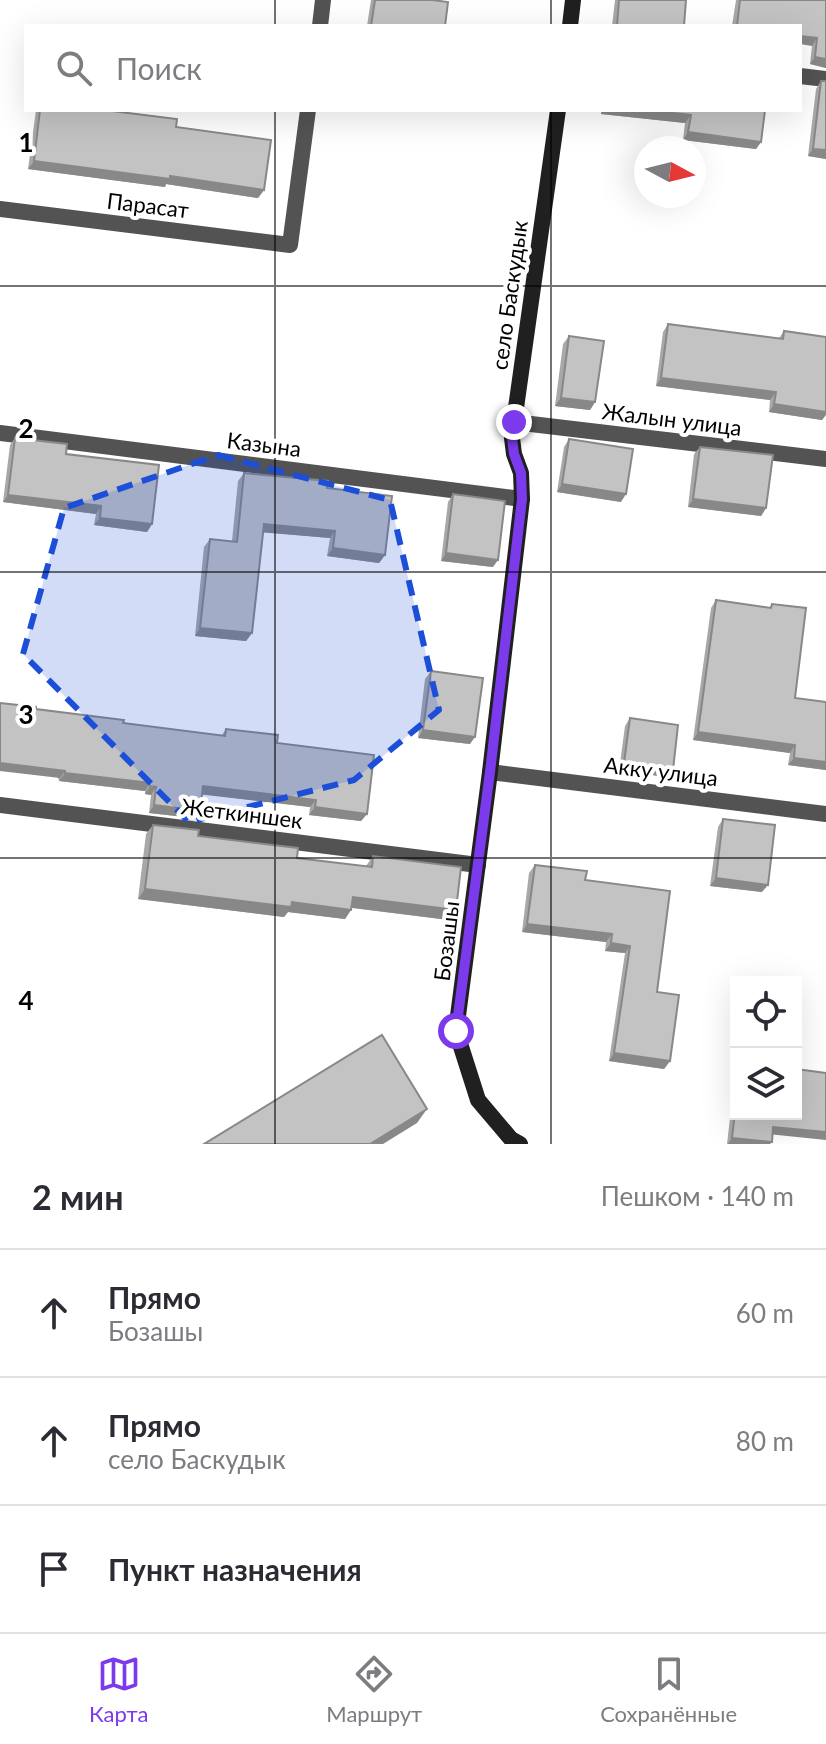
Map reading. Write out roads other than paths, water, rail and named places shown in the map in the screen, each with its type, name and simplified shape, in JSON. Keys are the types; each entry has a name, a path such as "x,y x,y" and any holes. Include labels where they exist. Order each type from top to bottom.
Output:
{"street":[{"path":"320,24 323,0"},
{"path":"570,24 573,0"},
{"path":"802,76 826,79"},
{"name":"Парасат","path":"0,209 290,245 308,112"},
{"name":"село Баскудык","path":"490,772 522,499 521,473 512,438 558,112"},
{"name":"Жалын улица","path":"514,422 826,459"},
{"name":"Казына","path":"0,433 522,499"},
{"name":"Акку улица","path":"490,772 826,814"},
{"name":"Бозашы","path":"490,772 456,1031 478,1100 511,1139 520,1144"},
{"name":"Жеткиншек","path":"0,805 478,865"}]}
